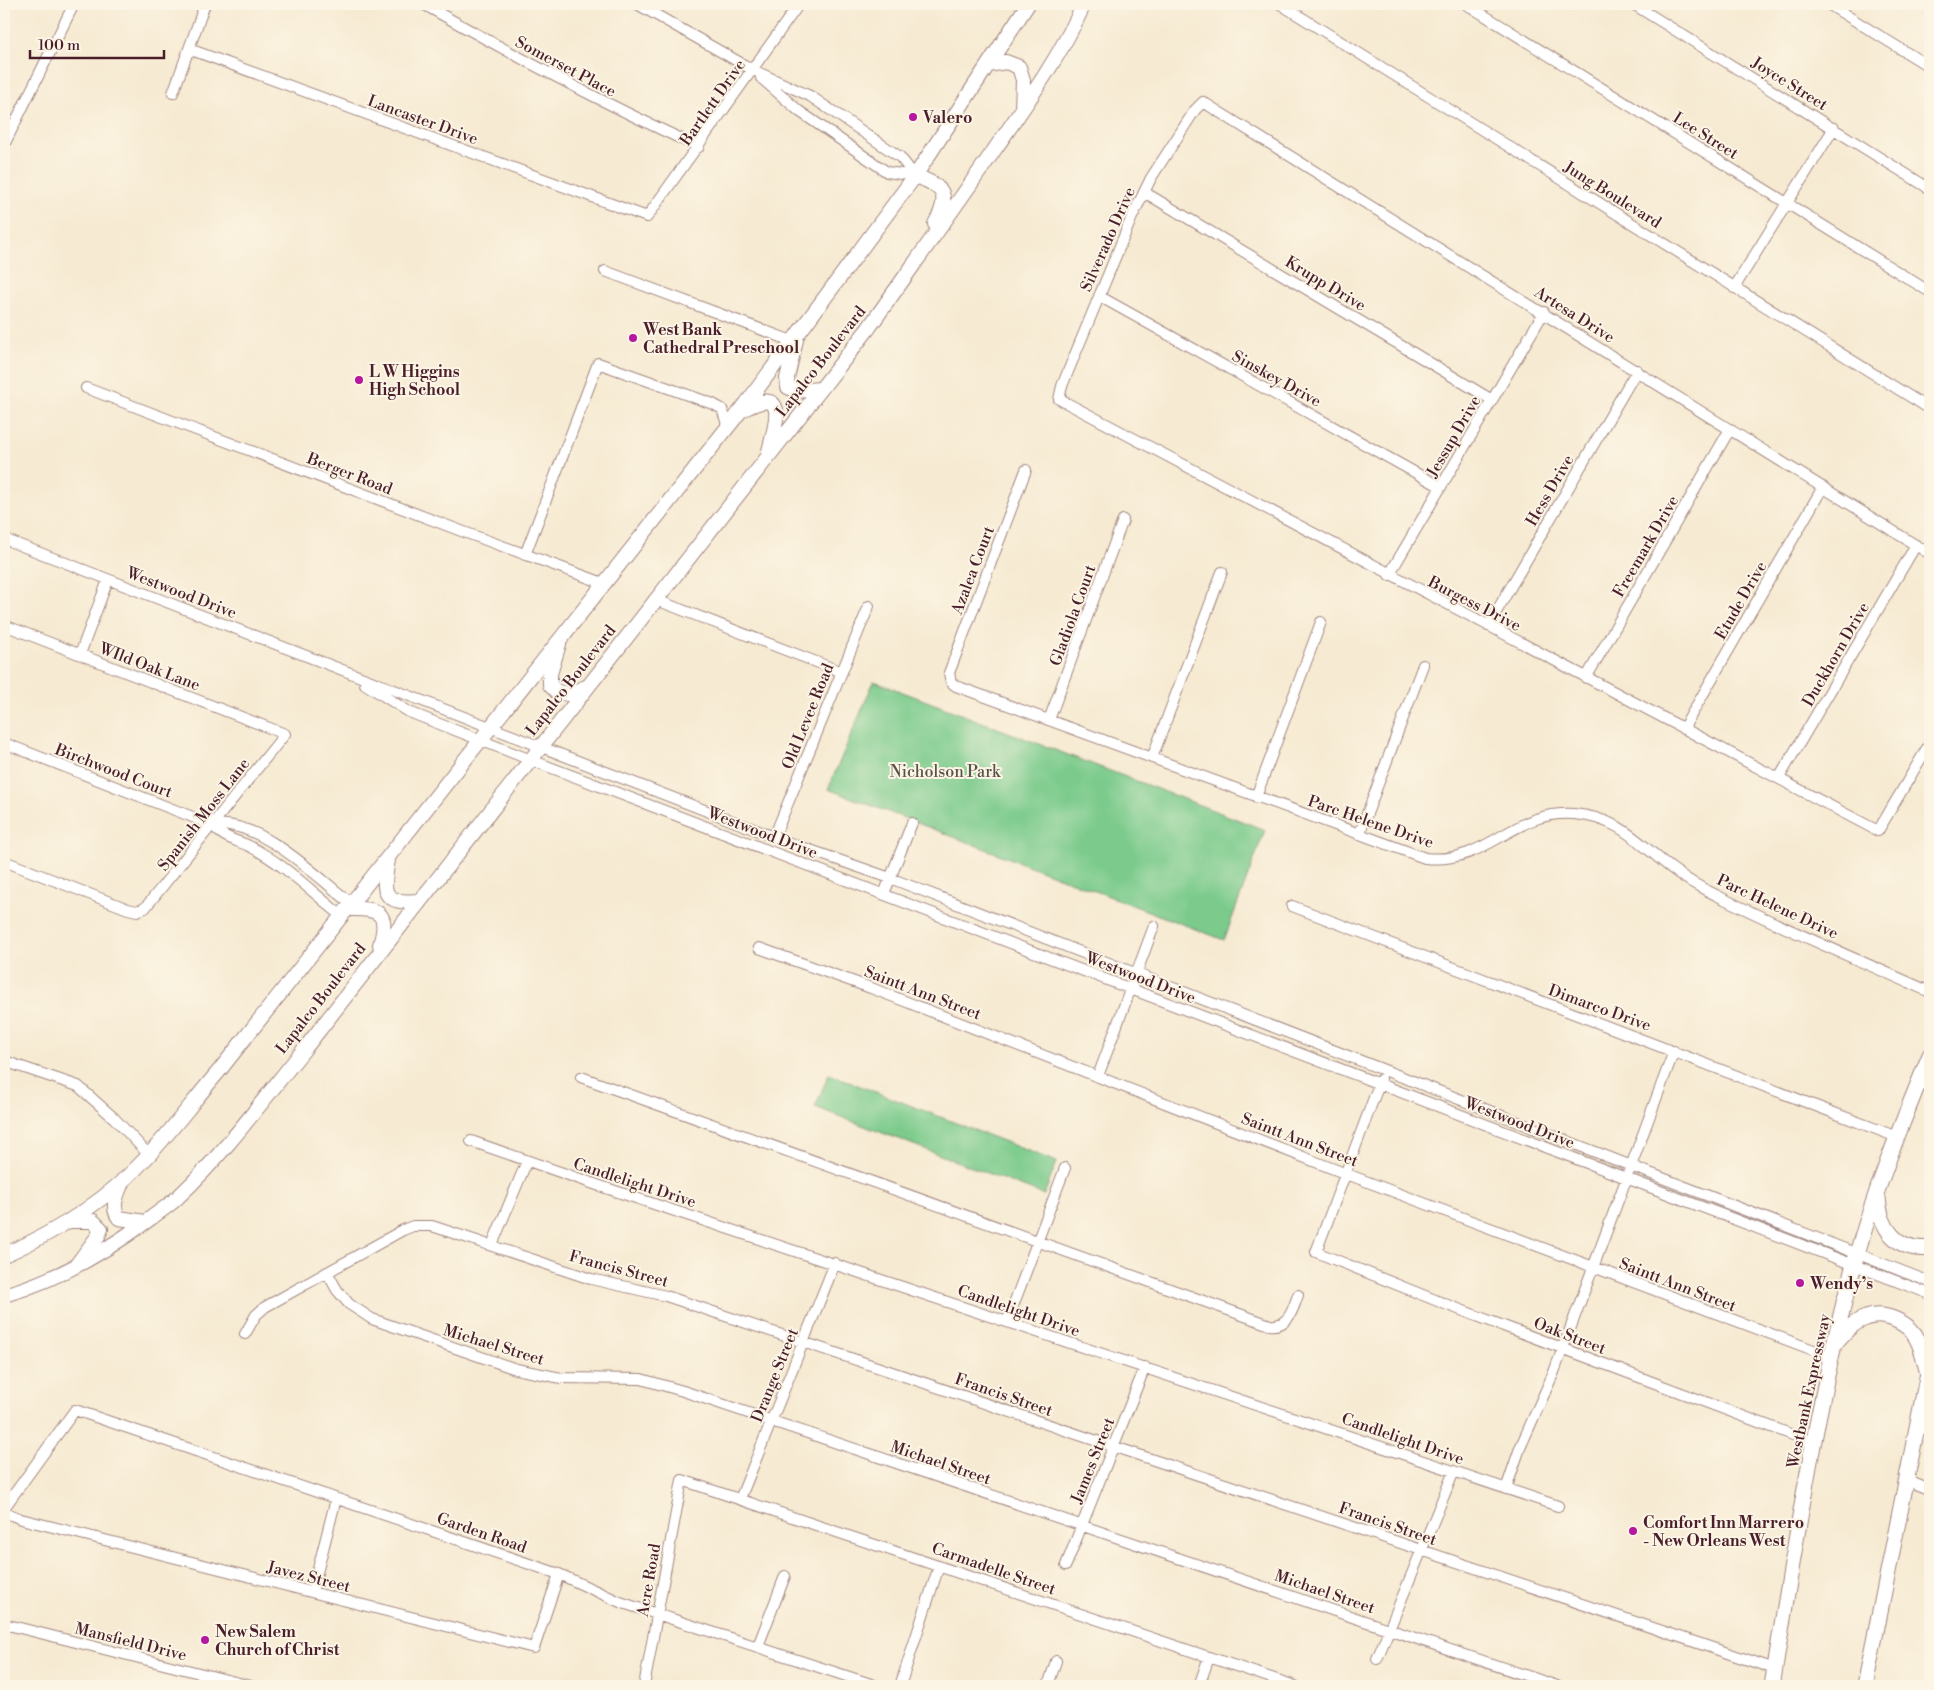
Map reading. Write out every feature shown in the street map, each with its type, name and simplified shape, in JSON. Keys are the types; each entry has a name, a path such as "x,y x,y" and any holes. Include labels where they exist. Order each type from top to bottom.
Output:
{"highway":[{"name":"Westbank Expressway","path":"1772,1686 1814,1442 1833,1350 1856,1260 1878,1192 1897,1137 1930,1055"},
{"path":"1878,1192 1879,1215 1892,1238 1911,1248 1930,1248"},
{"path":"1833,1350 1847,1330 1866,1317 1881,1316 1891,1318 1905,1325 1918,1339 1929,1369 1927,1393 1906,1480 1865,1686"}],"main road":[{"name":"Lapalco Boulevard","path":"4,1256 68,1220 123,1180 149,1155 388,859 603,582 728,427 915,176 1028,4"},
{"name":"Lapalco Boulevard","path":"4,1295 89,1260 177,1198 220,1152 531,760 925,251 1068,38 1084,4"},
{"path":"988,65 1006,62 1019,67 1024,80 1022,109"},
{"path":"903,278 942,212 943,206 940,187 915,176"},
{"path":"795,336 787,378 788,386 796,391 820,389"},
{"path":"740,411 766,400 777,409 778,418 767,456"},
{"path":"561,636 550,674 550,684 557,692 568,694 586,687"},
{"path":"388,859 383,887 389,898 400,902 419,900"},
{"path":"347,910 370,908 380,914 384,921 384,931 379,951"},
{"path":"123,1180 114,1204 115,1212 119,1218 145,1222"},
{"path":"68,1220 93,1220 101,1229 98,1236 76,1265"}],"street":[{"path":"4,145 74,4"},
{"path":"173,94 204,4"},
{"name":"Somerset Place","path":"423,4 498,47 617,110 699,147"},
{"path":"637,4 753,70 810,96 900,156 915,176"},
{"name":"Bartlett Drive","path":"647,217 699,147 799,4"},
{"name":"Lee Street","path":"1466,4 1930,292"},
{"name":"Joyce Street","path":"1633,4 1930,189"},
{"path":"1828,4 1930,67"},
{"name":"Jung Boulevard","path":"1283,5 1930,410"},
{"name":"Lancaster Drive","path":"189,48 647,217"},
{"path":"753,70 798,112 887,172 915,176"},
{"name":"Silverado Drive","path":"1059,399 1099,296 1144,192 1164,156 1203,102"},
{"name":"Artesa Drive","path":"1203,102 1544,312 1930,554"},
{"path":"1734,288 1834,128"},
{"name":"Krupp Drive","path":"1144,192 1492,400"},
{"path":"605,271 795,336"},
{"name":"Sinskey Drive","path":"1099,296 1441,487"},
{"name":"Jessup Drive","path":"1389,575 1544,312"},
{"path":"525,554 598,363 713,404 722,409 728,427"},
{"name":"Hess Drive","path":"1488,626 1637,370"},
{"name":"Berger Road","path":"86,388 603,582"},
{"name":"Burgess Drive","path":"1059,399 1878,832 1930,743"},
{"name":"Freemark Drive","path":"1586,678 1730,429"},
{"name":"Azalea Court","path":"951,682 949,673 1026,470"},
{"name":"Etude Drive","path":"1683,729 1824,487"},
{"name":"Gladiola Court","path":"1049,720 1123,520"},
{"name":"Westwood Drive","path":"4,539 490,728 541,745 774,836 890,878 1631,1164 1856,1260 1930,1294"},
{"name":"Duckhorn Drive","path":"1779,778 1916,545"},
{"path":"1152,758 1222,572"},
{"path":"80,654 108,580"},
{"path":"654,600 842,672"},
{"name":"Old Levee Road","path":"774,836 868,606"},
{"path":"1256,797 1321,622"},
{"name":"WIld Oak Lane","path":"4,625 285,734"},
{"path":"1360,835 1423,665"},
{"name":"Westwood Drive","path":"349,673 409,712 531,760 1625,1179 1856,1260 1930,1282"},
{"name":"Parc Helene Drive","path":"951,682 1413,855 1442,860 1458,857 1484,848 1506,832 1539,817 1572,814 1602,819 1629,832 1672,869 1715,895 1930,992"},
{"name":"Spanish Moss Lane","path":"4,861 128,909 141,910 151,902 285,734"},
{"name":"Birchwood Court","path":"4,743 213,825"},
{"path":"884,894 912,823"},
{"path":"213,825 230,824 263,837 347,910"},
{"path":"213,825 222,835 248,846 268,858 347,910"},
{"name":"Dimarco Drive","path":"1292,906 1897,1137"},
{"path":"1098,1076 1138,974 1154,926"},
{"name":"Saintt Ann Street","path":"759,948 870,988 1592,1268 1833,1350"},
{"path":"1506,1489 1520,1448 1562,1348 1674,1051"},
{"path":"4,1061 78,1086 114,1118 149,1155"},
{"path":"1344,1173 1385,1069"},
{"path":"581,1077 1270,1325 1280,1325 1288,1319 1298,1295"},
{"name":"Candlelight Drive","path":"471,1141 1558,1506"},
{"path":"492,1245 527,1161"},
{"path":"1007,1322 1065,1168"},
{"name":"Oak Street","path":"1344,1173 1316,1252 1562,1348 1814,1442"},
{"name":"Francis Street","path":"245,1334 256,1315 266,1307 413,1226 432,1226 591,1279 666,1296 1775,1669"},
{"name":"Drange Street","path":"740,1499 835,1263"},
{"name":"Michael Street","path":"327,1272 336,1290 349,1304 372,1319 507,1366 561,1378 642,1380 683,1390 1557,1686"},
{"name":"James Street","path":"1066,1565 1145,1368"},
{"name":"Garden Road","path":"4,1508 76,1410 559,1574 620,1602 877,1686"},
{"path":"1377,1659 1454,1472"},
{"name":"Carmadelle Street","path":"682,1480 1295,1686"},
{"name":"Acre Road","path":"644,1686 682,1480"},
{"path":"1906,1480 1930,1490"},
{"path":"312,1592 336,1499"},
{"name":"Javez Street","path":"4,1512 21,1519 534,1648 559,1574"},
{"path":"900,1686 938,1566"},
{"path":"758,1646 785,1576"},
{"name":"Mansfield Drive","path":"4,1624 251,1686"},
{"path":"1199,1686 1209,1657"},
{"path":"1048,1686 1056,1662"}],"green space":[{"name":"Nicholson Park","path":"874,681 1265,830 1224,940 828,789"},
{"path":"829,1074 1057,1162 1044,1195 815,1107"}],"place":[{"name":"Valero","path":"913,117"},
{"name":"West Bank Cathedral Preschool","path":"633,338"},
{"name":"L W Higgins High School","path":"359,380"},
{"name":"Wendy’s","path":"1800,1283"},
{"name":"Comfort Inn Marrero - New Orleans West","path":"1633,1531"},
{"name":"New Salem Church of Christ","path":"205,1640"}]}
